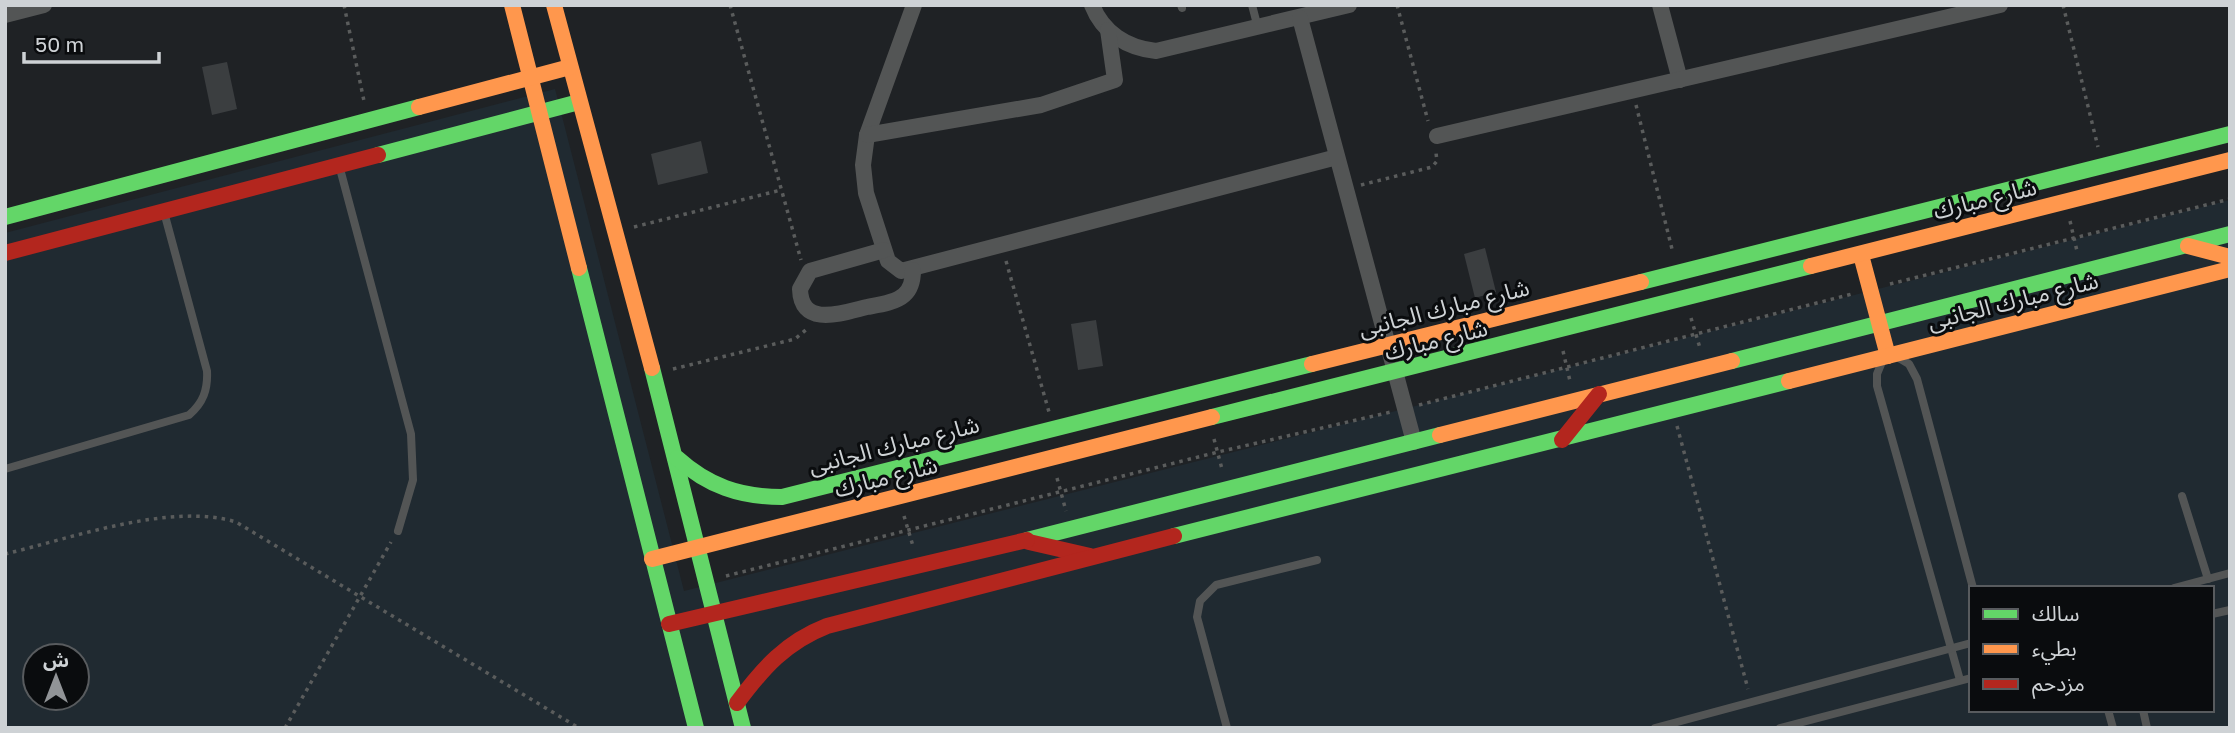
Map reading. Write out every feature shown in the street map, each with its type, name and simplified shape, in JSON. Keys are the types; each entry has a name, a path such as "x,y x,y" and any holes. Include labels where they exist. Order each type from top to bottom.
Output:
{"main road":[{"path":"512,5 696,728"},
{"path":"554,5 677,458 743,728"},
{"path":"5,217 570,66"},
{"path":"5,253 579,102"},
{"name":"شارع مبارك الجانبى","path":"677,458 707,483 724,491 753,497 782,497 2230,134"},
{"name":"شارع مبارك","path":"652,559 1559,332 2230,160"},
{"path":"669,624 1070,530 2230,234"},
{"path":"2184,245 2230,257"},
{"path":"1861,255 1888,356"},
{"name":"شارع مبارك الجانبى","path":"737,704 777,651 817,629 1090,556 1562,440 2230,269"},
{"path":"1562,440 1599,394"},
{"path":"1025,541 1090,556"}],"street":[{"path":"5,15 44,5"},
{"path":"914,5 867,135 864,180 884,250 895,269 913,270 1337,156"},
{"path":"1092,5 1108,30 1130,45 1156,51 1349,5"},
{"path":"1660,5 1680,80"},
{"path":"1433,135 2000,5"},
{"path":"1300,18 1414,442"},
{"path":"867,135 1041,105 1115,80 1108,30"},
{"path":"884,250 810,271 805,276 800,296 808,310 814,314 830,316 898,300 909,290 913,270"}],"lane":[{"path":"1252,5 1258,28"},
{"path":"339,165 411,434 413,480 398,531"},
{"path":"5,469 188,415 200,403 207,388 207,371 163,211"},
{"path":"1961,680 1877,386 1878,368 1888,356 1909,364 1917,379 1972,586"},
{"path":"2182,496 2208,579"},
{"path":"1227,728 1197,617 1200,601 1216,585 1317,560"},
{"path":"2182,586 2230,573"},
{"path":"1655,728 1969,644"},
{"path":"1784,727 1969,678"}],"path":[{"path":"344,5 368,120"},
{"path":"730,5 805,276"},
{"path":"1346,188 1432,167 1438,158 1397,5"},
{"path":"2063,5 2103,166"},
{"path":"1632,91 1678,272"},
{"path":"615,232 781,190"},
{"path":"707,581 1218,452 1405,409 2230,199"},
{"path":"2065,202 2083,271"},
{"path":"1002,246 1054,429"},
{"path":"1686,299 1706,367"},
{"path":"654,374 795,338 810,326 814,314"},
{"path":"1559,332 1575,401"},
{"path":"1673,411 1752,702"},
{"path":"1209,420 1228,489"},
{"path":"1053,459 1070,530"},
{"path":"898,498 919,565"},
{"path":"5,554 174,514 205,514 250,528 579,728"},
{"path":"285,728 398,531"}],"shaded area":[{"path":"555,89 684,591 2230,200 2230,728 5,728 5,233"}],"building":[{"path":"227,62 237,109 212,115 202,67"},
{"path":"701,141 708,173 658,185 651,154"},
{"path":"1485,248 1496,292 1475,298 1464,254"},
{"path":"1096,320 1103,366 1078,370 1071,324"}],"traffic: fast":[{"path":"378,155 579,102"},
{"path":"5,217 419,107"},
{"path":"1641,282 2230,134"},
{"path":"1732,361 2230,234"},
{"path":"1212,417 1811,266"},
{"path":"579,268 696,728"},
{"path":"677,458 701,476 725,488 752,495 782,497 1312,364"},
{"path":"652,368 743,728"},
{"path":"1174,536 1789,381"},
{"path":"1027,540 1440,435"}],"traffic: slow":[{"path":"512,5 579,268"},
{"path":"554,5 652,368"},
{"path":"419,107 570,67"},
{"path":"1811,266 2230,160"},
{"path":"2188,246 2230,257"},
{"path":"1861,255 1888,356"},
{"path":"1789,381 2230,269"},
{"path":"1312,364 1641,282"},
{"path":"1440,435 1732,361"},
{"path":"652,559 1212,417"}],"traffic: jam":[{"path":"5,253 378,155"},
{"path":"1562,440 1599,394"},
{"path":"737,703 776,657 812,632 827,626 1174,536"},
{"path":"669,624 1027,540"},
{"path":"1029,542 1090,556"}]}
